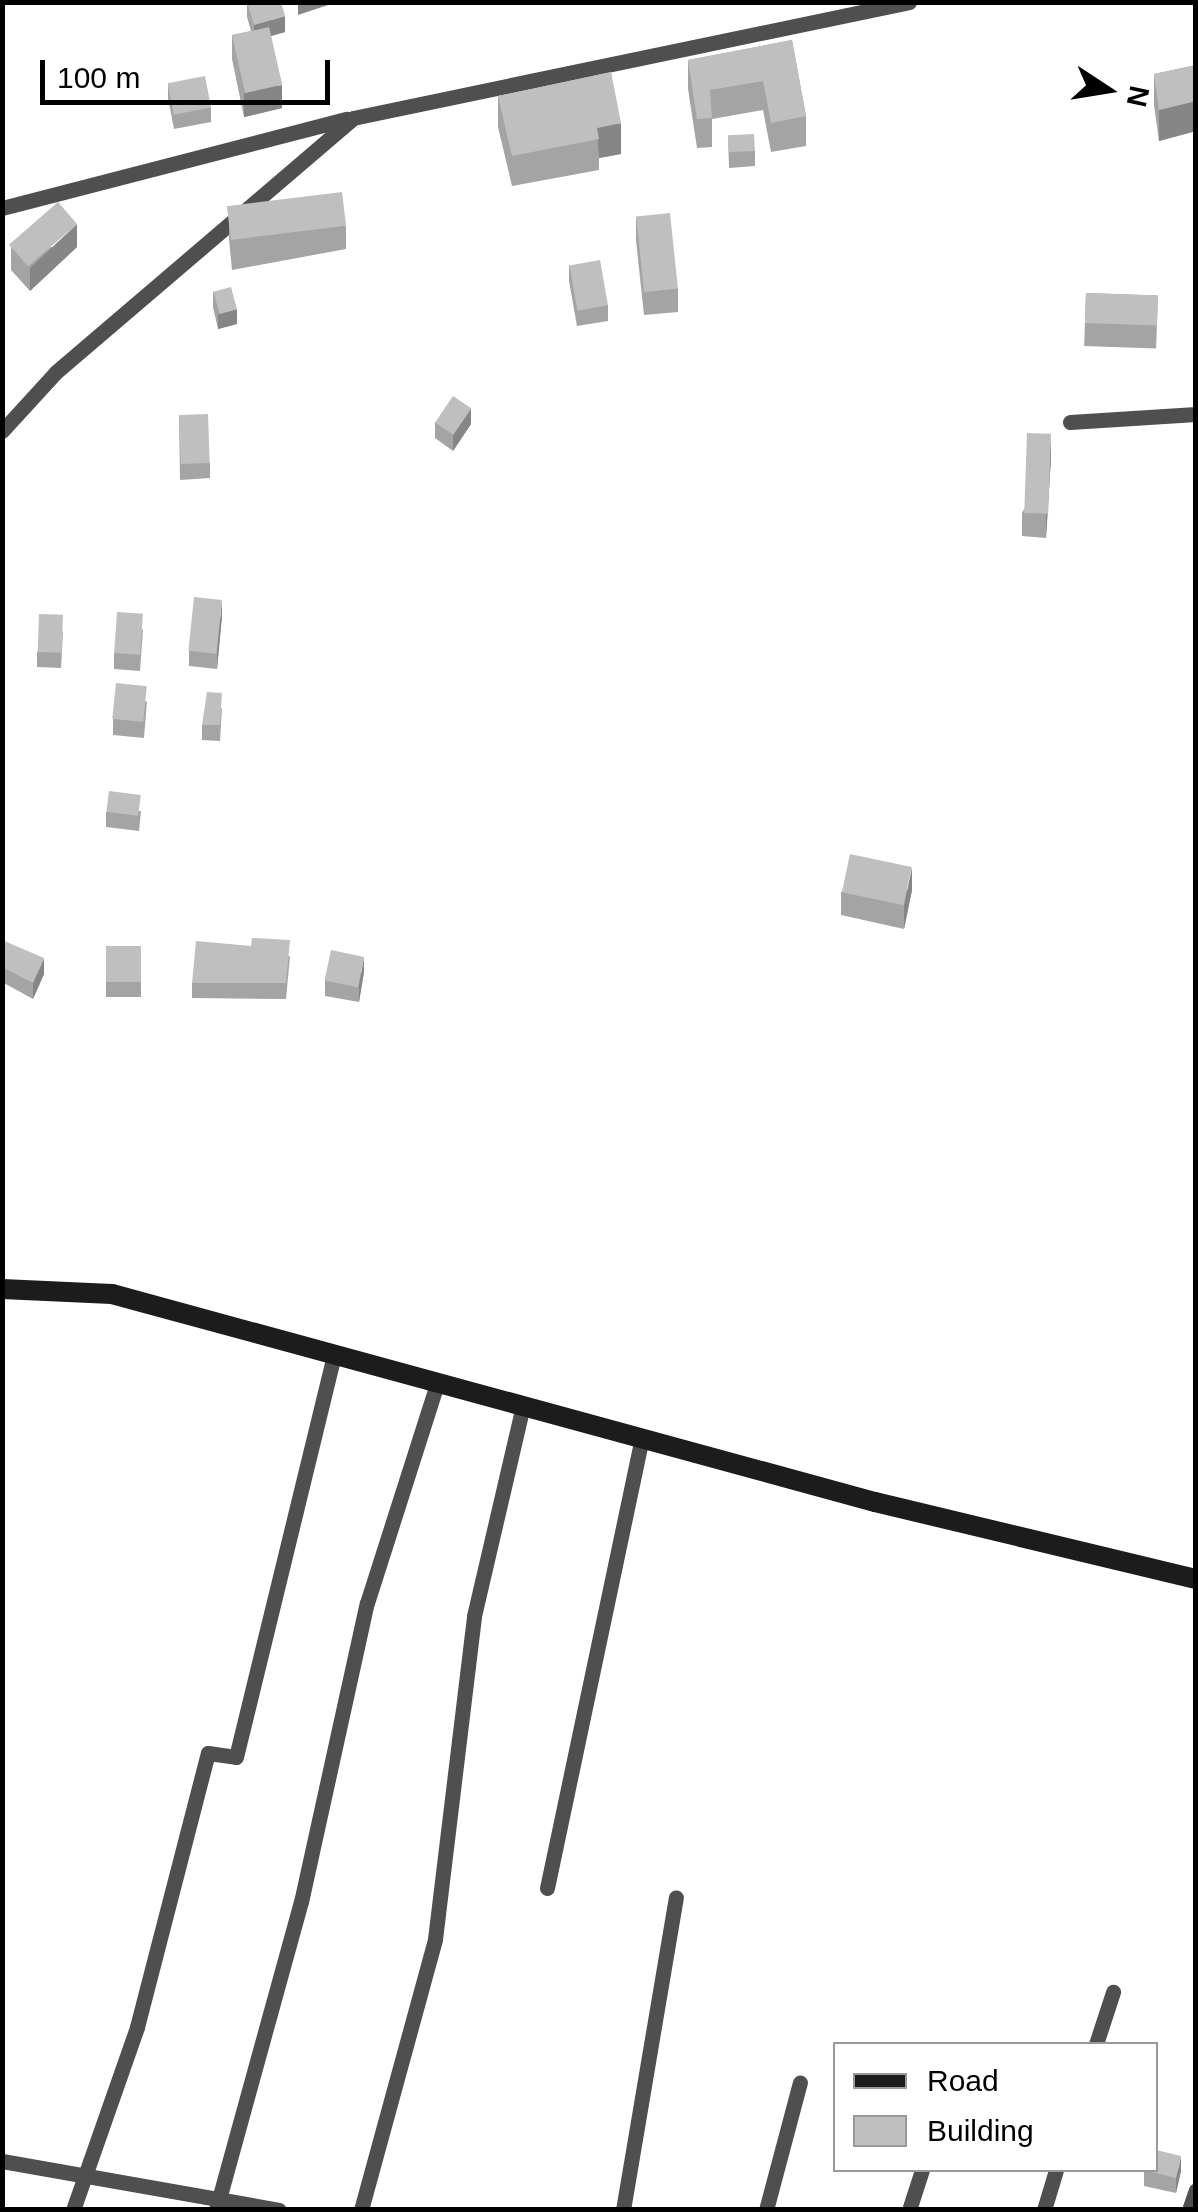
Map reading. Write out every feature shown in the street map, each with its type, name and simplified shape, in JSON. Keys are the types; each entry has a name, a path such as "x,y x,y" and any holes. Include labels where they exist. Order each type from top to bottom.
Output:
{"street":[{"path":"2,208 353,118 909,2"},
{"path":"2,431 56,372 353,118"},
{"path":"1070,422 1196,414"},
{"path":"2,1289 112,1294 642,1439 1196,1579"},
{"path":"73,2210 83,2172 137,2027 208,1752 236,1758 334,1355"},
{"path":"218,2204 301,1902 367,1603 437,1383"},
{"path":"361,2210 435,1939 474,1616 523,1406"},
{"path":"547,1888 642,1439"},
{"path":"623,2210 676,1897"},
{"path":"1097,2042 1113,1992"},
{"path":"766,2210 800,2082"},
{"path":"2,2160 83,2172 218,2204 279,2210"},
{"path":"908,2210 921,2172"},
{"path":"1044,2210 1055,2172"},
{"path":"1189,2210 1196,2190"}],"building":[{"path":"247,2 281,2 285,16 254,25"},
{"path":"269,27 282,84 245,93 232,36"},
{"path":"792,40 806,116 771,123 763,81 710,90 712,118 697,119 688,60"},
{"path":"1196,65 1196,101 1159,110 1154,74"},
{"path":"611,72 621,123 597,128 599,139 512,156 498,96"},
{"path":"205,76 211,107 174,115 168,83"},
{"path":"754,134 755,151 729,152 728,135"},
{"path":"342,192 346,226 231,240 227,206"},
{"path":"58,202 77,224 28,267 9,245"},
{"path":"670,213 678,289 644,292 636,217"},
{"path":"600,260 608,305 577,311 569,265"},
{"path":"231,287 237,309 220,314 214,292"},
{"path":"1086,293 1158,296 1157,325 1085,323"},
{"path":"453,396 471,408 453,435 435,423"},
{"path":"208,414 210,463 181,464 179,415"},
{"path":"1027,433 1051,434 1048,514 1024,513"},
{"path":"194,597 222,600 216,654 188,651"},
{"path":"117,612 143,614 140,655 114,653"},
{"path":"39,614 63,615 62,653 38,652"},
{"path":"116,683 147,686 143,722 112,719"},
{"path":"207,692 222,693 220,725 202,725"},
{"path":"109,791 141,795 138,816 106,812"},
{"path":"850,854 912,867 904,905 842,892"},
{"path":"252,938 290,940 286,983 192,983 196,941 251,946"},
{"path":"2,940 44,958 33,983 2,967"},
{"path":"106,946 141,946 141,982 106,982"},
{"path":"331,950 364,957 358,987 325,980"},
{"path":"1158,2150 1181,2156 1176,2178 1152,2172 1158,2172"}]}
